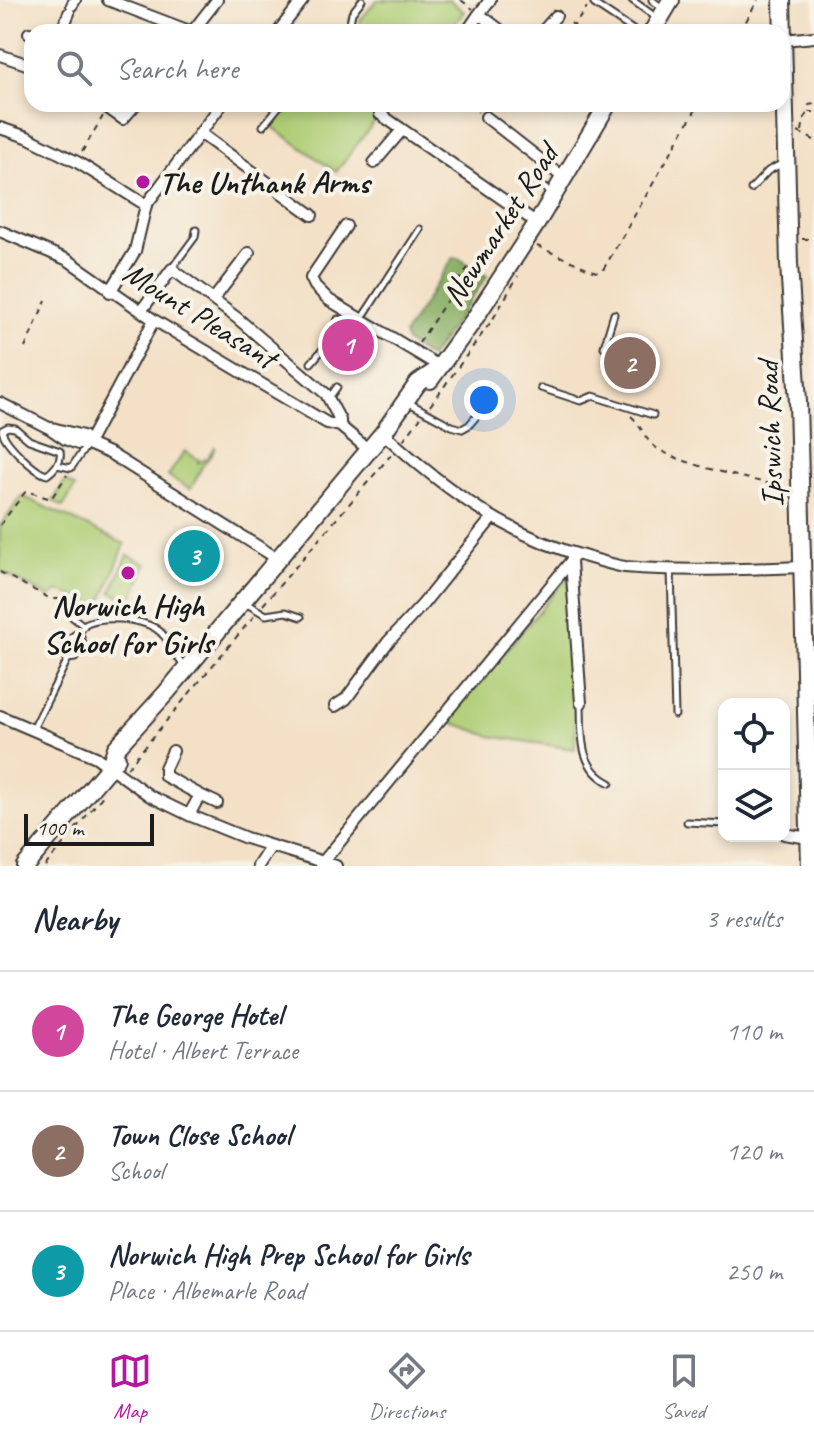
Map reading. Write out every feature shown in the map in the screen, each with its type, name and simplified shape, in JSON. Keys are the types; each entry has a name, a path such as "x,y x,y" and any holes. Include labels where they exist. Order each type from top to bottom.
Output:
{"main road":[{"name":"Ipswich Road","path":"782,0 783,24"},
{"name":"Ipswich Road","path":"790,90 795,132 787,161 789,239 808,652 810,866"},
{"name":"Newmarket Road","path":"386,430 413,405 476,316 537,223 603,112"},
{"name":"Newmarket Road","path":"25,866 110,765 116,748 166,693 386,430 418,383 437,369"}],"street":[{"path":"108,0 125,3 174,24"},
{"path":"198,24 217,0"},
{"path":"284,24 303,0"},
{"path":"472,24 490,0"},
{"path":"479,14 492,24"},
{"path":"550,24 556,16"},
{"path":"790,39 814,37"},
{"path":"0,55 24,63"},
{"path":"113,112 123,119 129,112"},
{"path":"110,292 135,251 146,205 216,112"},
{"path":"384,112 402,130 537,223"},
{"path":"486,117 564,178"},
{"path":"0,128 27,137 77,162 146,205"},
{"path":"374,163 402,130"},
{"path":"200,133 312,215"},
{"path":"346,226 311,278 315,286 329,300 414,351 437,369"},
{"name":"Mount Pleasant","path":"0,231 68,260 154,320 327,423 340,426 369,450"},
{"path":"213,300 249,253"},
{"path":"141,311 172,269 213,300 328,399 340,420 340,426"},
{"path":"88,444 154,320"},
{"path":"0,403 65,439 111,454 278,559"},
{"path":"386,430 425,471 492,518 572,558 622,566 671,568 802,567"},
{"path":"335,706 346,699 388,642 492,518"},
{"path":"572,558 581,703"},
{"path":"323,862 572,558"},
{"path":"0,716 110,765 121,777 150,796 189,815 271,846 336,866"},
{"path":"173,751 165,768 165,776 217,803"},
{"path":"189,815 200,795"},
{"path":"790,836 811,843"},
{"path":"258,866 271,846"}],"lane":[{"path":"350,24 352,13 362,0"},
{"path":"594,0 594,4 624,24"},
{"path":"632,0 660,12"},
{"path":"263,126 274,112"},
{"path":"751,189 768,171 787,161"},
{"path":"547,165 535,181 554,195"},
{"path":"361,319 420,229"},
{"path":"172,269 195,237 196,230"},
{"path":"614,314 604,347 631,355 628,370"},
{"path":"311,363 330,341 338,319"},
{"path":"328,399 337,387"},
{"path":"541,388 581,401 593,396 653,415"},
{"path":"413,405 462,429 481,411"},
{"path":"15,428 29,440 60,451 57,465 47,475 39,473 7,443 2,430 15,428"},
{"path":"57,465 71,468 88,444"},
{"path":"671,568 675,715"},
{"path":"243,601 266,615 286,612 301,617"},
{"path":"66,612 84,626"},
{"path":"79,632 84,646 75,658 68,659 63,655 63,647 68,637 88,623 108,619 130,621 157,629 186,668"},
{"path":"32,730 68,659"},
{"path":"581,703 586,761 610,783"},
{"path":"687,822 718,824"}],"path":[{"path":"461,0 479,14"},
{"path":"744,24 758,0"},
{"path":"575,24 587,5"},
{"path":"814,104 808,106 795,132 814,140"},
{"path":"808,111 814,113"},
{"path":"77,162 101,112"},
{"path":"479,112 486,117"},
{"path":"525,240 596,272 603,270 694,112"},
{"path":"789,239 814,239"},
{"path":"414,351 471,263"},
{"path":"25,348 46,300"},
{"path":"628,414 638,422 648,439 665,453 762,482 800,487"},
{"path":"0,525 26,491 51,499 68,473 75,475 78,471 71,468"},
{"path":"0,572 51,599 60,599 71,605 66,612"},
{"path":"45,866 107,790"}],"green space":[{"path":"377,0 450,0 464,12 454,24 360,24"},
{"path":"280,112 382,112 336,172 274,128 274,120"},
{"path":"453,258 487,276 430,358 406,342 404,335"},
{"path":"215,446 190,489 168,476 185,451 199,460 198,463 207,458"},
{"path":"65,481 75,487 63,507 53,501"},
{"path":"22,496 125,544 100,606 59,591 49,597 0,571 0,526"},
{"path":"128,555 147,564 131,601 111,592"},
{"path":"568,576 576,708 575,749 490,736 448,721"}],"place":[{"name":"The Unthank Arms","path":"143,182"},
{"name":"The George Hotel","path":"348,345"},
{"name":"Town Close School","path":"630,363"},
{"name":"Norwich High Prep School for Girls","path":"194,556"},
{"name":"Norwich High School for Girls","path":"128,573"}]}
